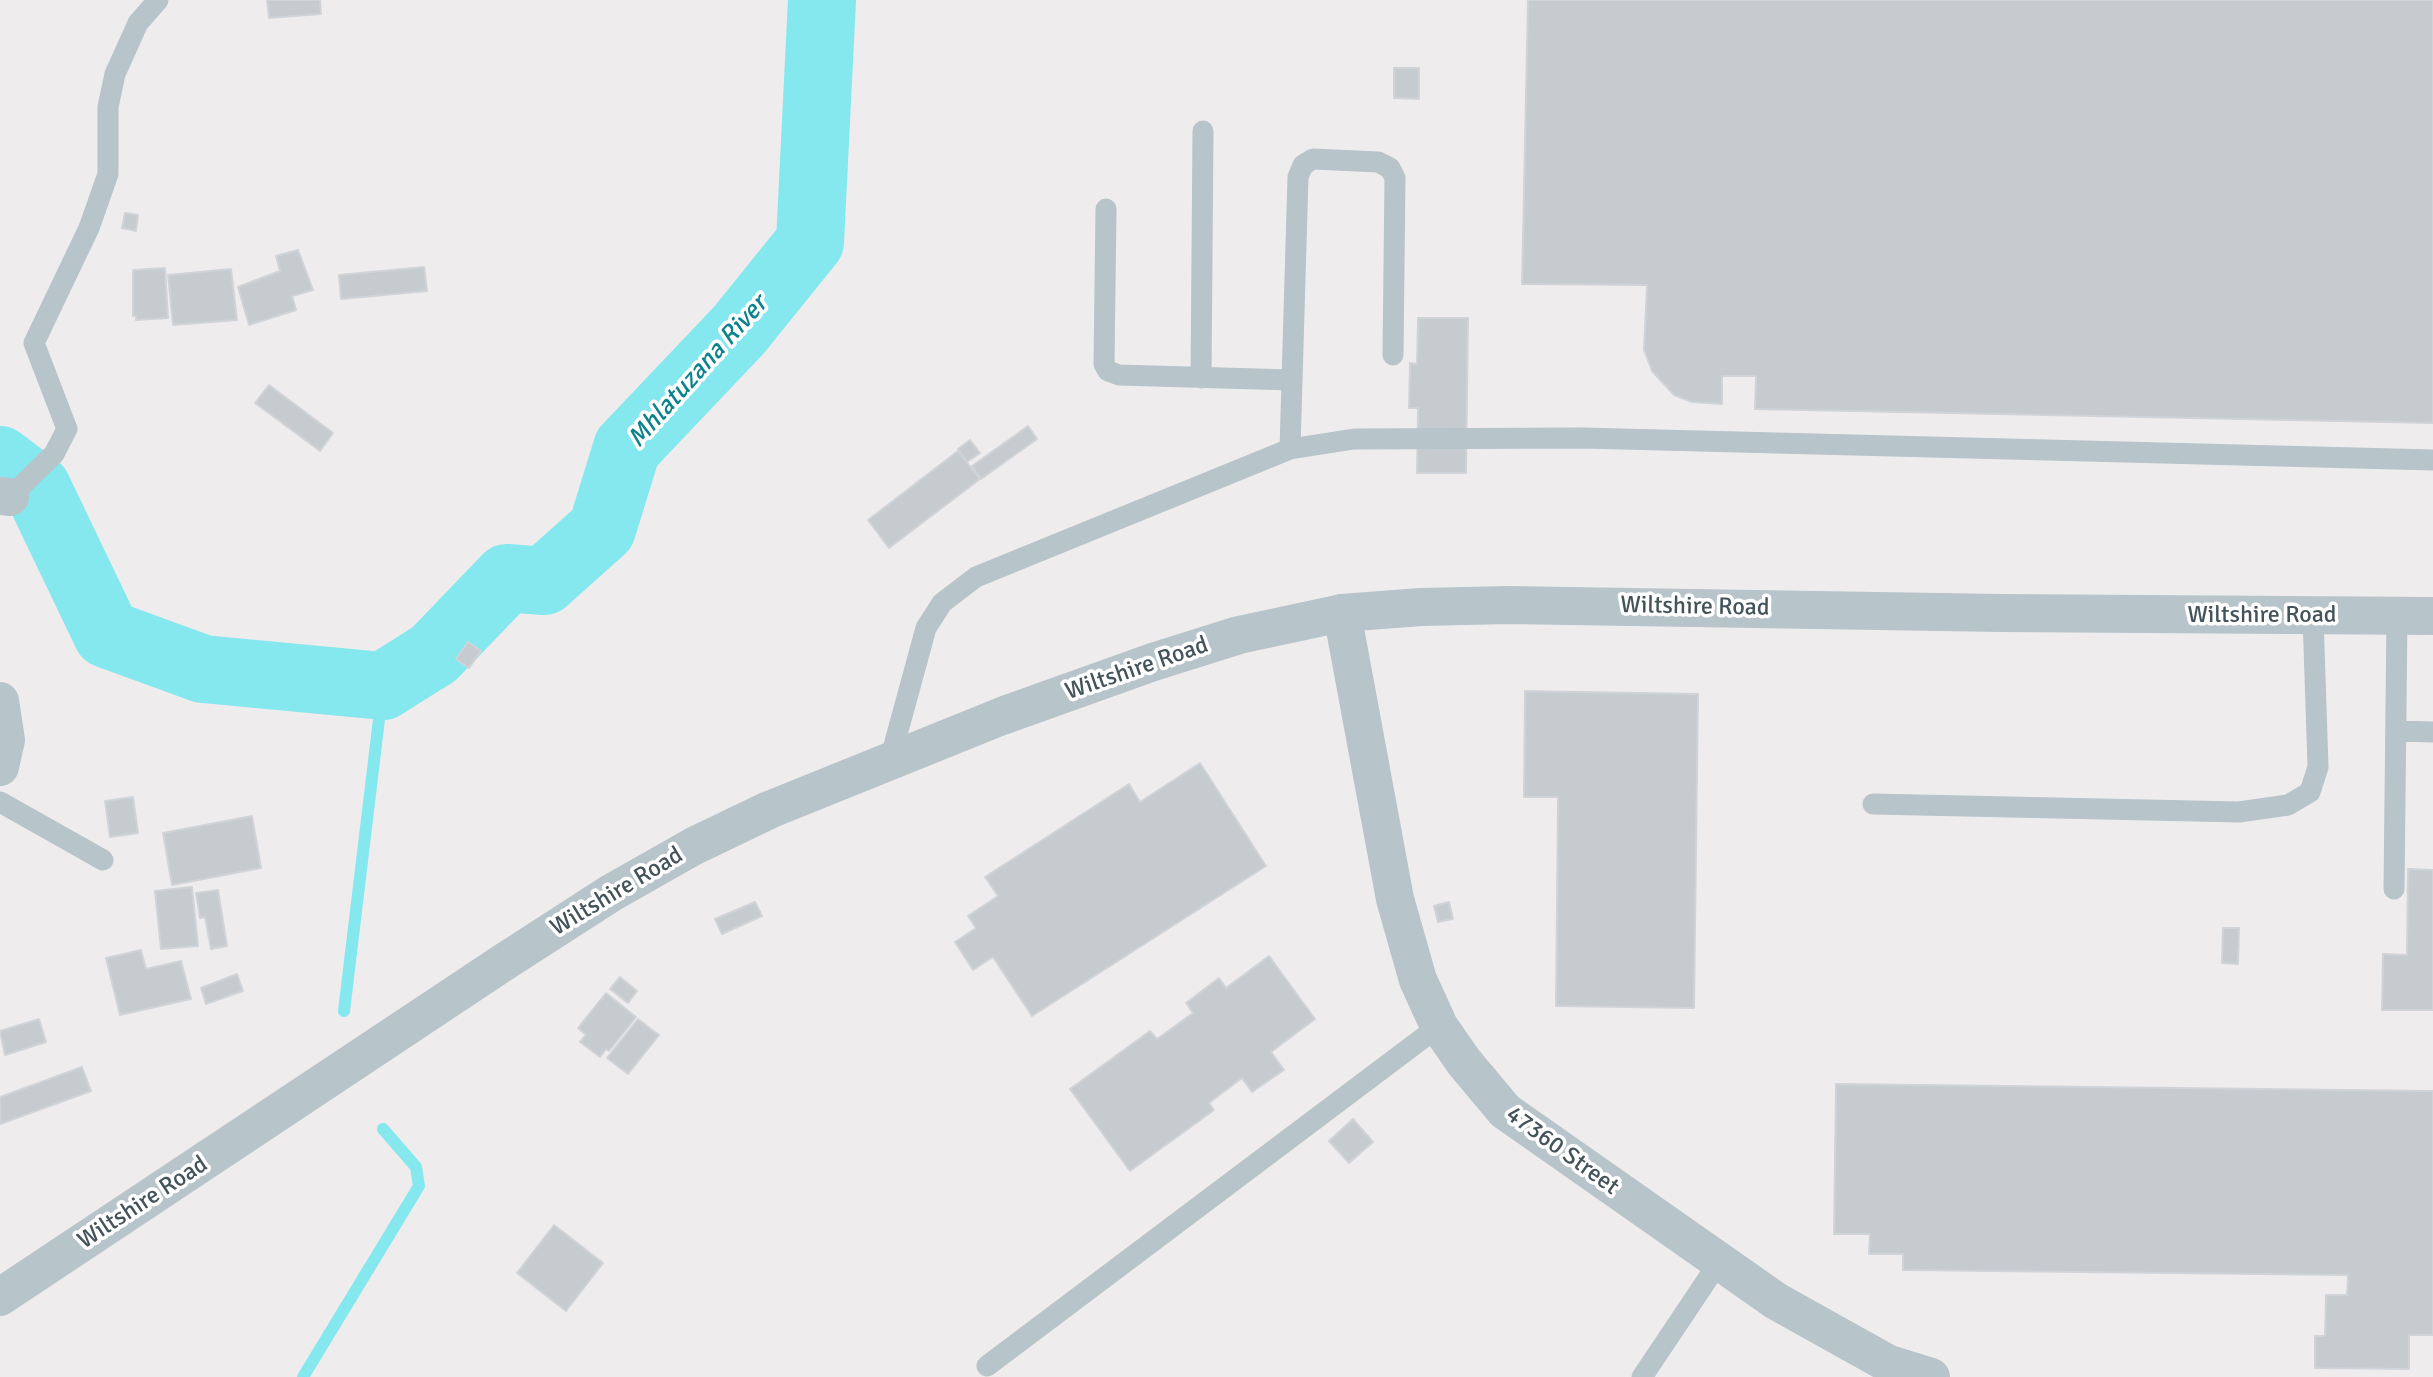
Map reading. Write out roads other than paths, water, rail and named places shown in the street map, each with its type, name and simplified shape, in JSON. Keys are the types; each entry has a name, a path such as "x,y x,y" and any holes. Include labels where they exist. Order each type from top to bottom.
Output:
{"street":[{"name":"Wiltshire Road","path":"0,1297 611,893 707,840 890,760 1153,662 1240,635 1342,613 1421,607 1522,605 2415,616"},
{"name":"47360 Street","path":"1342,613 1395,899 1418,980 1439,1026 1505,1111 1776,1301 1889,1364 1931,1377"},
{"path":"0,701 6,740 0,767"}],"lane":[{"path":"5,496 54,454 66,429 34,343 89,228 108,174 108,107 115,74 138,23 158,0"},
{"path":"1201,377 1203,131"},
{"path":"1290,449 1298,177 1303,165 1313,159 1378,162 1390,168 1395,178 1393,355"},
{"path":"1106,209 1104,364 1108,371 1119,375 1292,380"},
{"path":"890,760 926,628 942,603 976,577 1290,449 1354,439 1570,438 2433,460"},
{"path":"1873,804 2239,812 2288,805 2310,792 2318,767 2313,616"},
{"path":"2395,889 2396,731 2415,616"},
{"path":"2396,731 2433,732"},
{"path":"0,802 103,860"},
{"path":"987,1366 1439,1026"},
{"path":"1642,1377 1719,1262"}],"waterway":[{"name":"Mhlatuzana River","path":"0,460 37,488 107,634 203,669 383,686 434,654 507,578 544,581 602,529 627,448 739,330 810,242 822,0"},
{"path":"344,1011 383,686"},
{"path":"303,1377 419,1186 416,1167 383,1129"}]}
